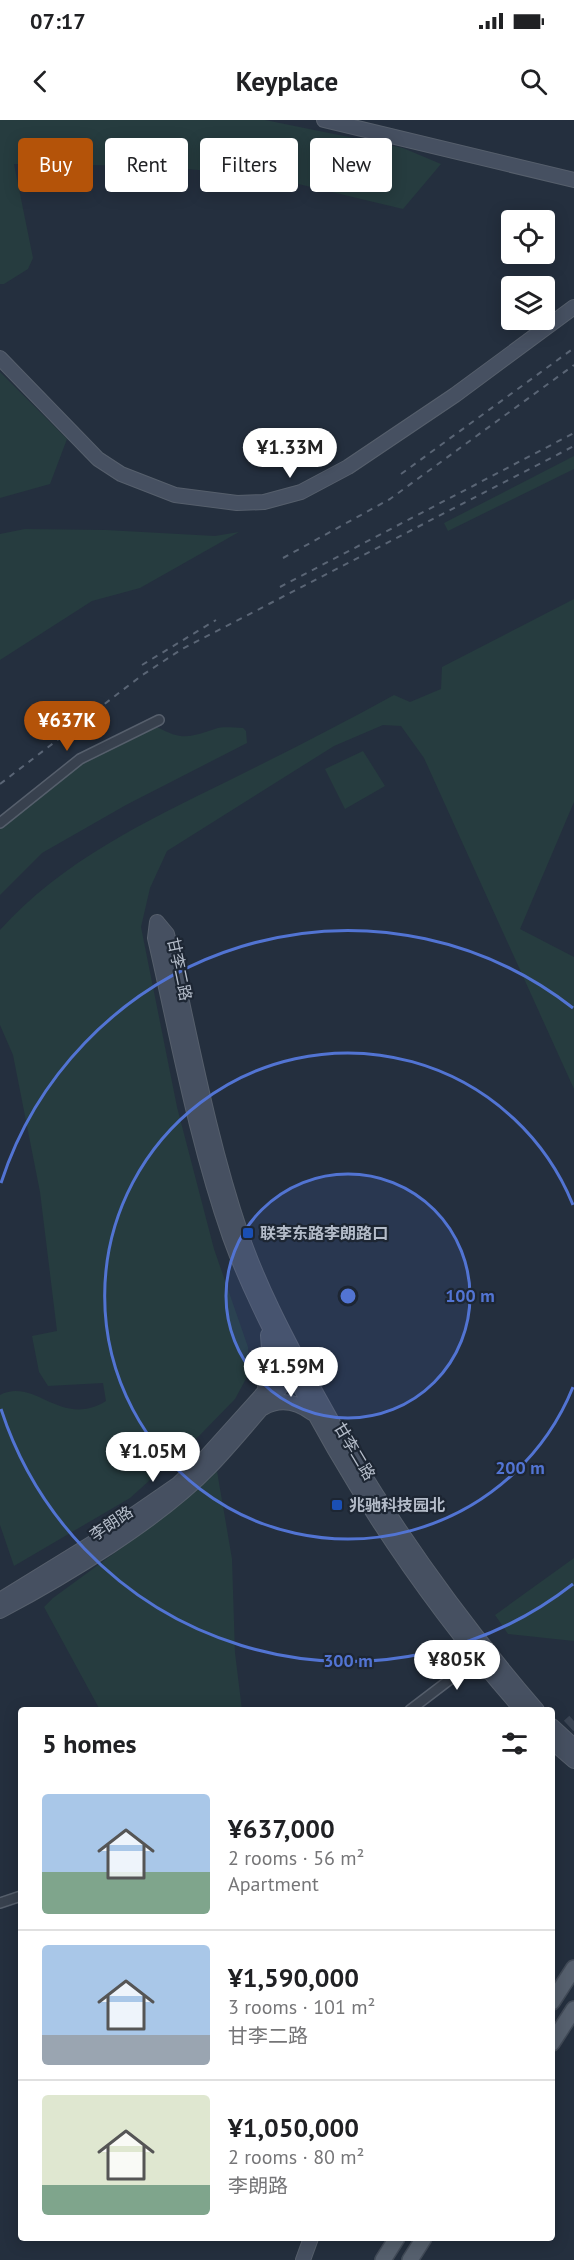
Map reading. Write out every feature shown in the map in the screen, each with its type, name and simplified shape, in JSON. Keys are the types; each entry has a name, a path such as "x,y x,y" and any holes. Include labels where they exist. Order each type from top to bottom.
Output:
{"main road":[{"path":"324,120 574,180"},
{"path":"0,358 98,459 121,474 175,495 237,503 264,502 301,492 348,466 455,395 574,307"},
{"name":"甘李二路","path":"520,1707 484,1653 385,1509 347,1450 295,1366 265,1318 230,1237 205,1153 155,938 157,922 167,934 214,1141 241,1234 295,1366 314,1414 374,1516 484,1653 534,1707"},
{"path":"261,1393 270,1363 265,1318"},
{"name":"李朗路","path":"0,1600 94,1542 178,1484 203,1460 261,1393 295,1366"},
{"name":"李朗路","path":"0,1611 100,1551 176,1497 210,1467 295,1366"},
{"path":"259,1411 267,1405 285,1402 295,1403 314,1414"},
{"path":"555,1729 574,1746"},
{"path":"555,1745 574,1761"},
{"path":"555,1997 574,1968"},
{"path":"555,2038 574,2009"},
{"path":"303,2260 310,2241"},
{"path":"383,2260 395,2241"},
{"path":"410,2260 422,2241"}],"street":[{"path":"0,823 80,759 159,720"},
{"path":"414,1707 484,1653"},
{"path":"0,1903 18,1897"}],"green space":[{"path":"0,120 265,120 354,138 310,138 310,187 298,184 298,138 200,138 200,170 188,169 188,138 105,138 105,165 93,165 93,138 18,138 18,164 14,164 33,258 28,269 4,284 0,284"},
{"path":"392,146 403,148 441,164 403,209 332,192 392,192"},
{"path":"0,372 67,439 50,484 0,498"},
{"path":"574,456 574,469 448,531 444,523"},
{"path":"25,529 106,530 215,536 239,532 140,588 92,601 0,660 0,534"},
{"path":"574,599 574,802 520,929 574,957 574,1089 424,758 401,726 383,725 334,746 167,851 150,888 141,927 177,1107 214,1249 248,1347 248,1375 235,1399 200,1435 130,1498 14,1566 0,1525 0,1395 13,1391 25,1392 62,1407 75,1409 90,1408 106,1401 103,1383 48,1386 39,1372 32,1336 57,1331 40,1192 13,1055 0,1025 0,930 50,883 106,845 166,811 312,739 394,695 410,702 441,689 442,667"},
{"path":"157,727 180,736 221,728 243,728 246,731 247,743 126,805 42,853 0,895 0,829 81,764"},
{"path":"363,751 385,786 345,809 325,769"},
{"path":"217,1471 232,1559 235,1653 242,1707 98,1707 44,1607 161,1519"},
{"path":"574,1558 574,1641 508,1634 495,1615"}],"tunnel":[{"path":"555,1738 574,1721"}],"railway":[{"path":"401,474 574,348"},
{"path":"283,558 390,499 574,365"},
{"path":"280,587 574,433"},
{"path":"0,784 141,676 182,649 574,446"},
{"path":"142,665 216,620"}],"place":[{"name":"联李东路李朗路口","path":"248,1233"},
{"name":"兆驰科技园北","path":"337,1505"}]}
